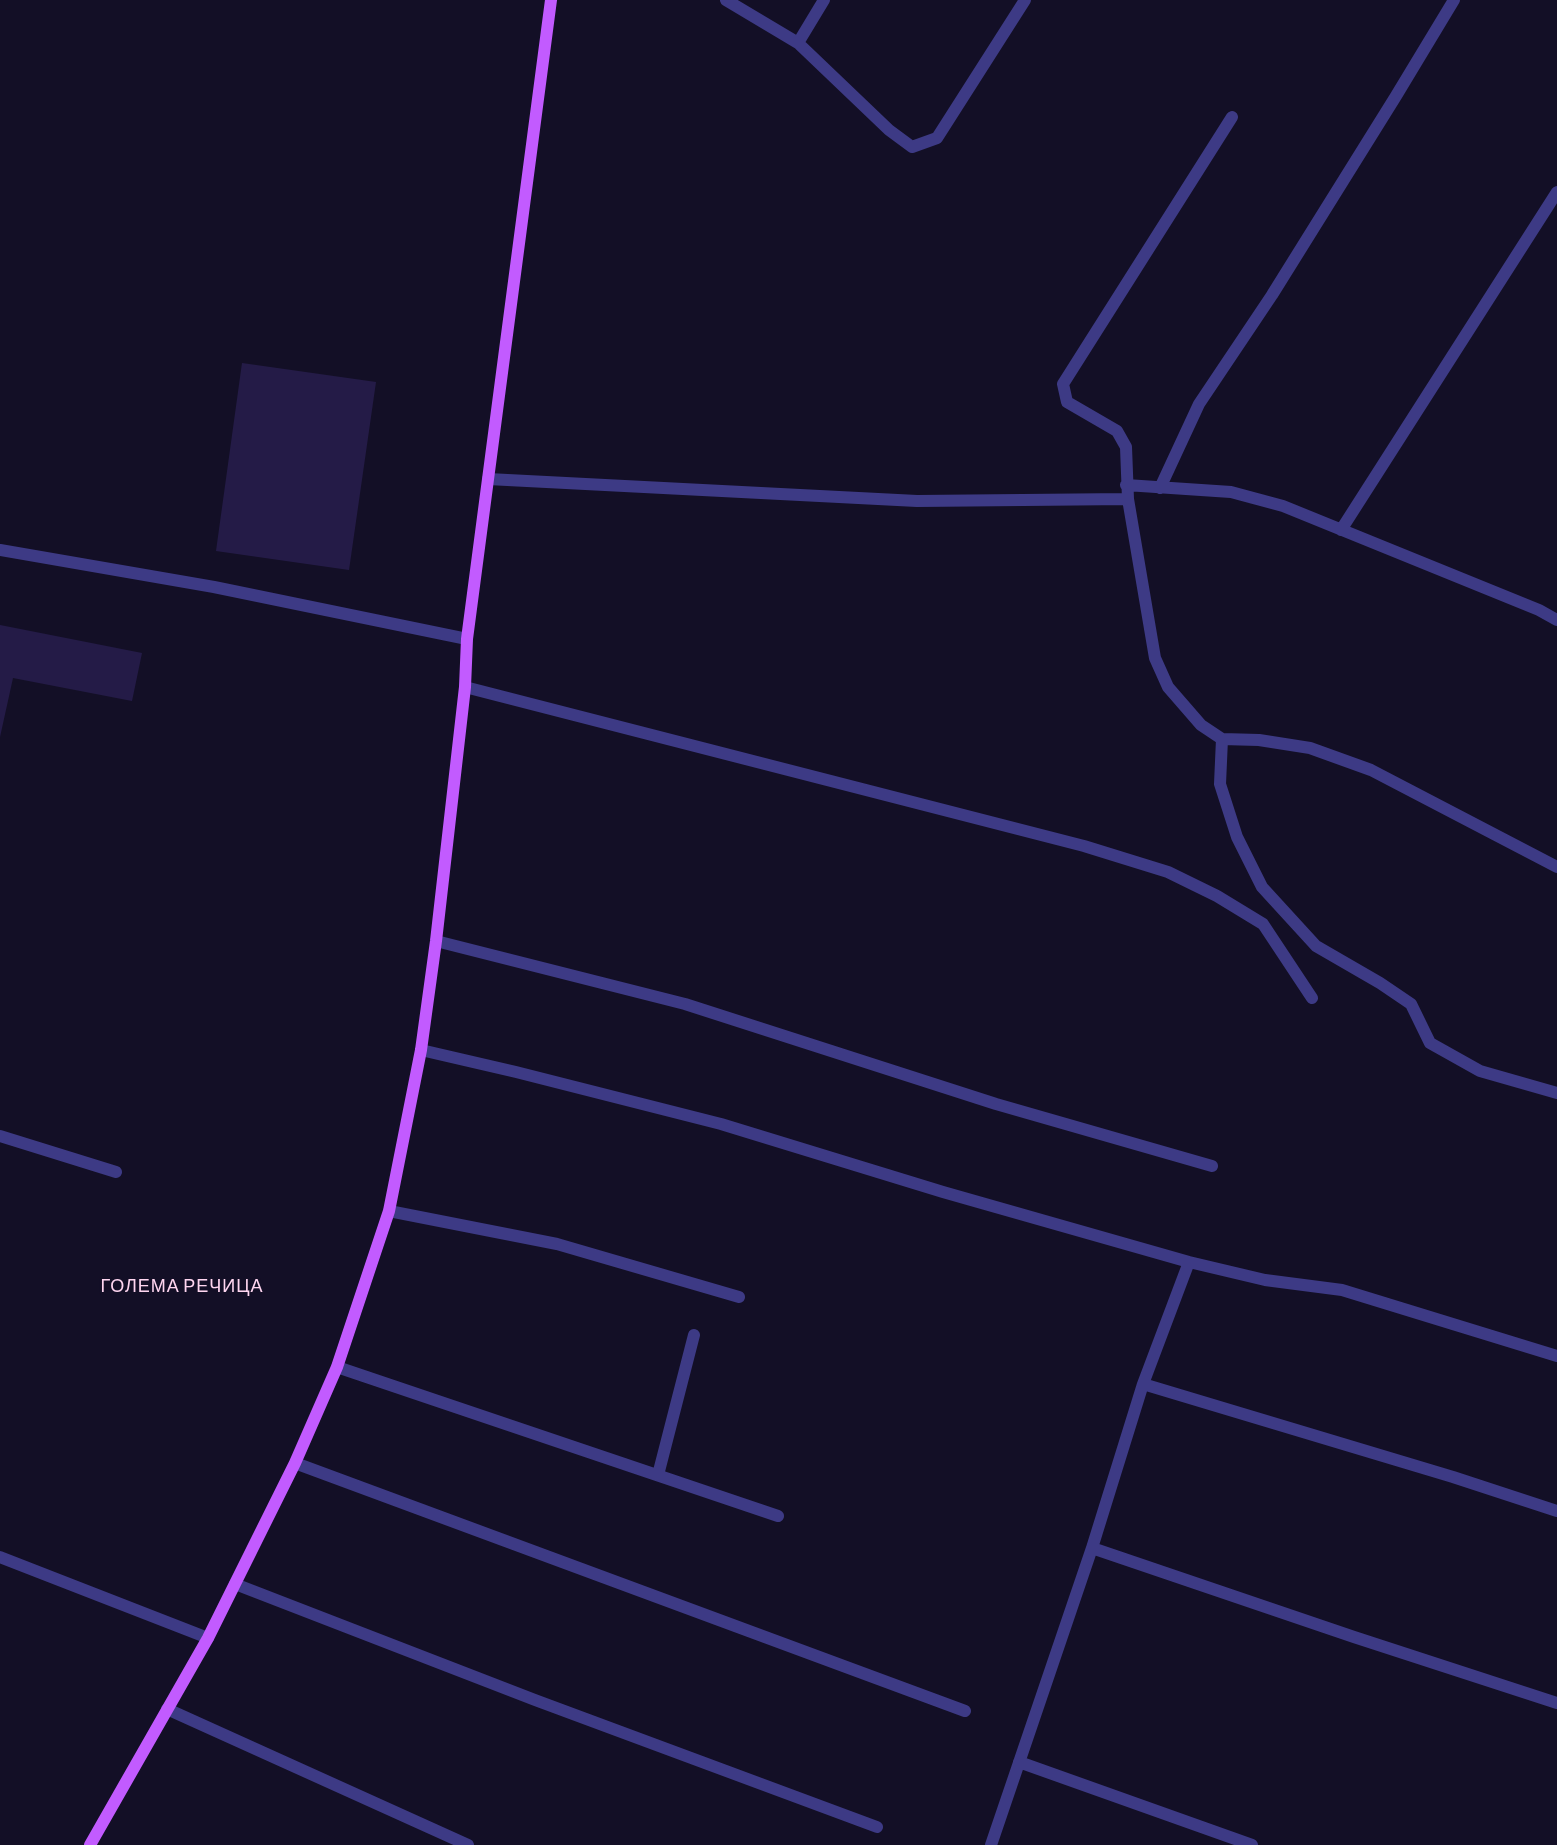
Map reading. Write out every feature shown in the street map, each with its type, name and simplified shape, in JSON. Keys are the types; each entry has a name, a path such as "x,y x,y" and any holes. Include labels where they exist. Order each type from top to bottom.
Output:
{"main road":[{"path":"90,1845 208,1638 295,1462 337,1367 389,1211 421,1050 436,941 465,688 467,639 551,0"}],"street":[{"path":"726,0 798,44 889,130 912,147 937,138 1025,0"},
{"path":"798,44 824,0"},
{"path":"1160,488 1199,404 1277,287 1454,0"},
{"path":"1232,117 1062,384 1067,402 1117,431 1126,447 1126,485 1154,658 1168,688 1201,725 1222,739 1259,740 1310,748 1371,770 1557,867"},
{"path":"1340,530 1557,192"},
{"path":"488,479 917,500 1128,499"},
{"path":"1126,485 1231,492 1283,506 1539,610 1557,620"},
{"path":"0,550 214,587 467,639"},
{"path":"465,688 1084,846 1168,872 1217,896 1263,924 1312,998"},
{"path":"1222,739 1220,784 1237,837 1262,887 1316,946 1380,983 1411,1004 1430,1043 1480,1071 1557,1093"},
{"path":"436,941 685,1004 996,1104 1212,1166"},
{"path":"421,1050 721,1124 943,1192 1188,1262 1265,1280 1342,1290 1557,1356"},
{"path":"0,1136 116,1172"},
{"path":"389,1211 556,1244 739,1297"},
{"path":"991,1845 1092,1548 1143,1384 1188,1262"},
{"path":"658,1476 694,1335"},
{"path":"337,1367 778,1516"},
{"path":"1143,1384 1453,1477 1557,1511"},
{"path":"295,1462 965,1711"},
{"path":"1092,1548 1363,1640 1557,1703"},
{"path":"0,1557 208,1638"},
{"path":"235,1584 535,1700 877,1827"},
{"path":"167,1709 468,1845"},
{"path":"1019,1762 1252,1845"}],"building":[{"path":"242,363 376,382 349,570 216,551"},
{"path":"0,625 142,653 132,701 13,678 0,737"}],"district":[{"name":"ГОЛЕМА РЕЧИЦА","path":"182,1286"}]}
